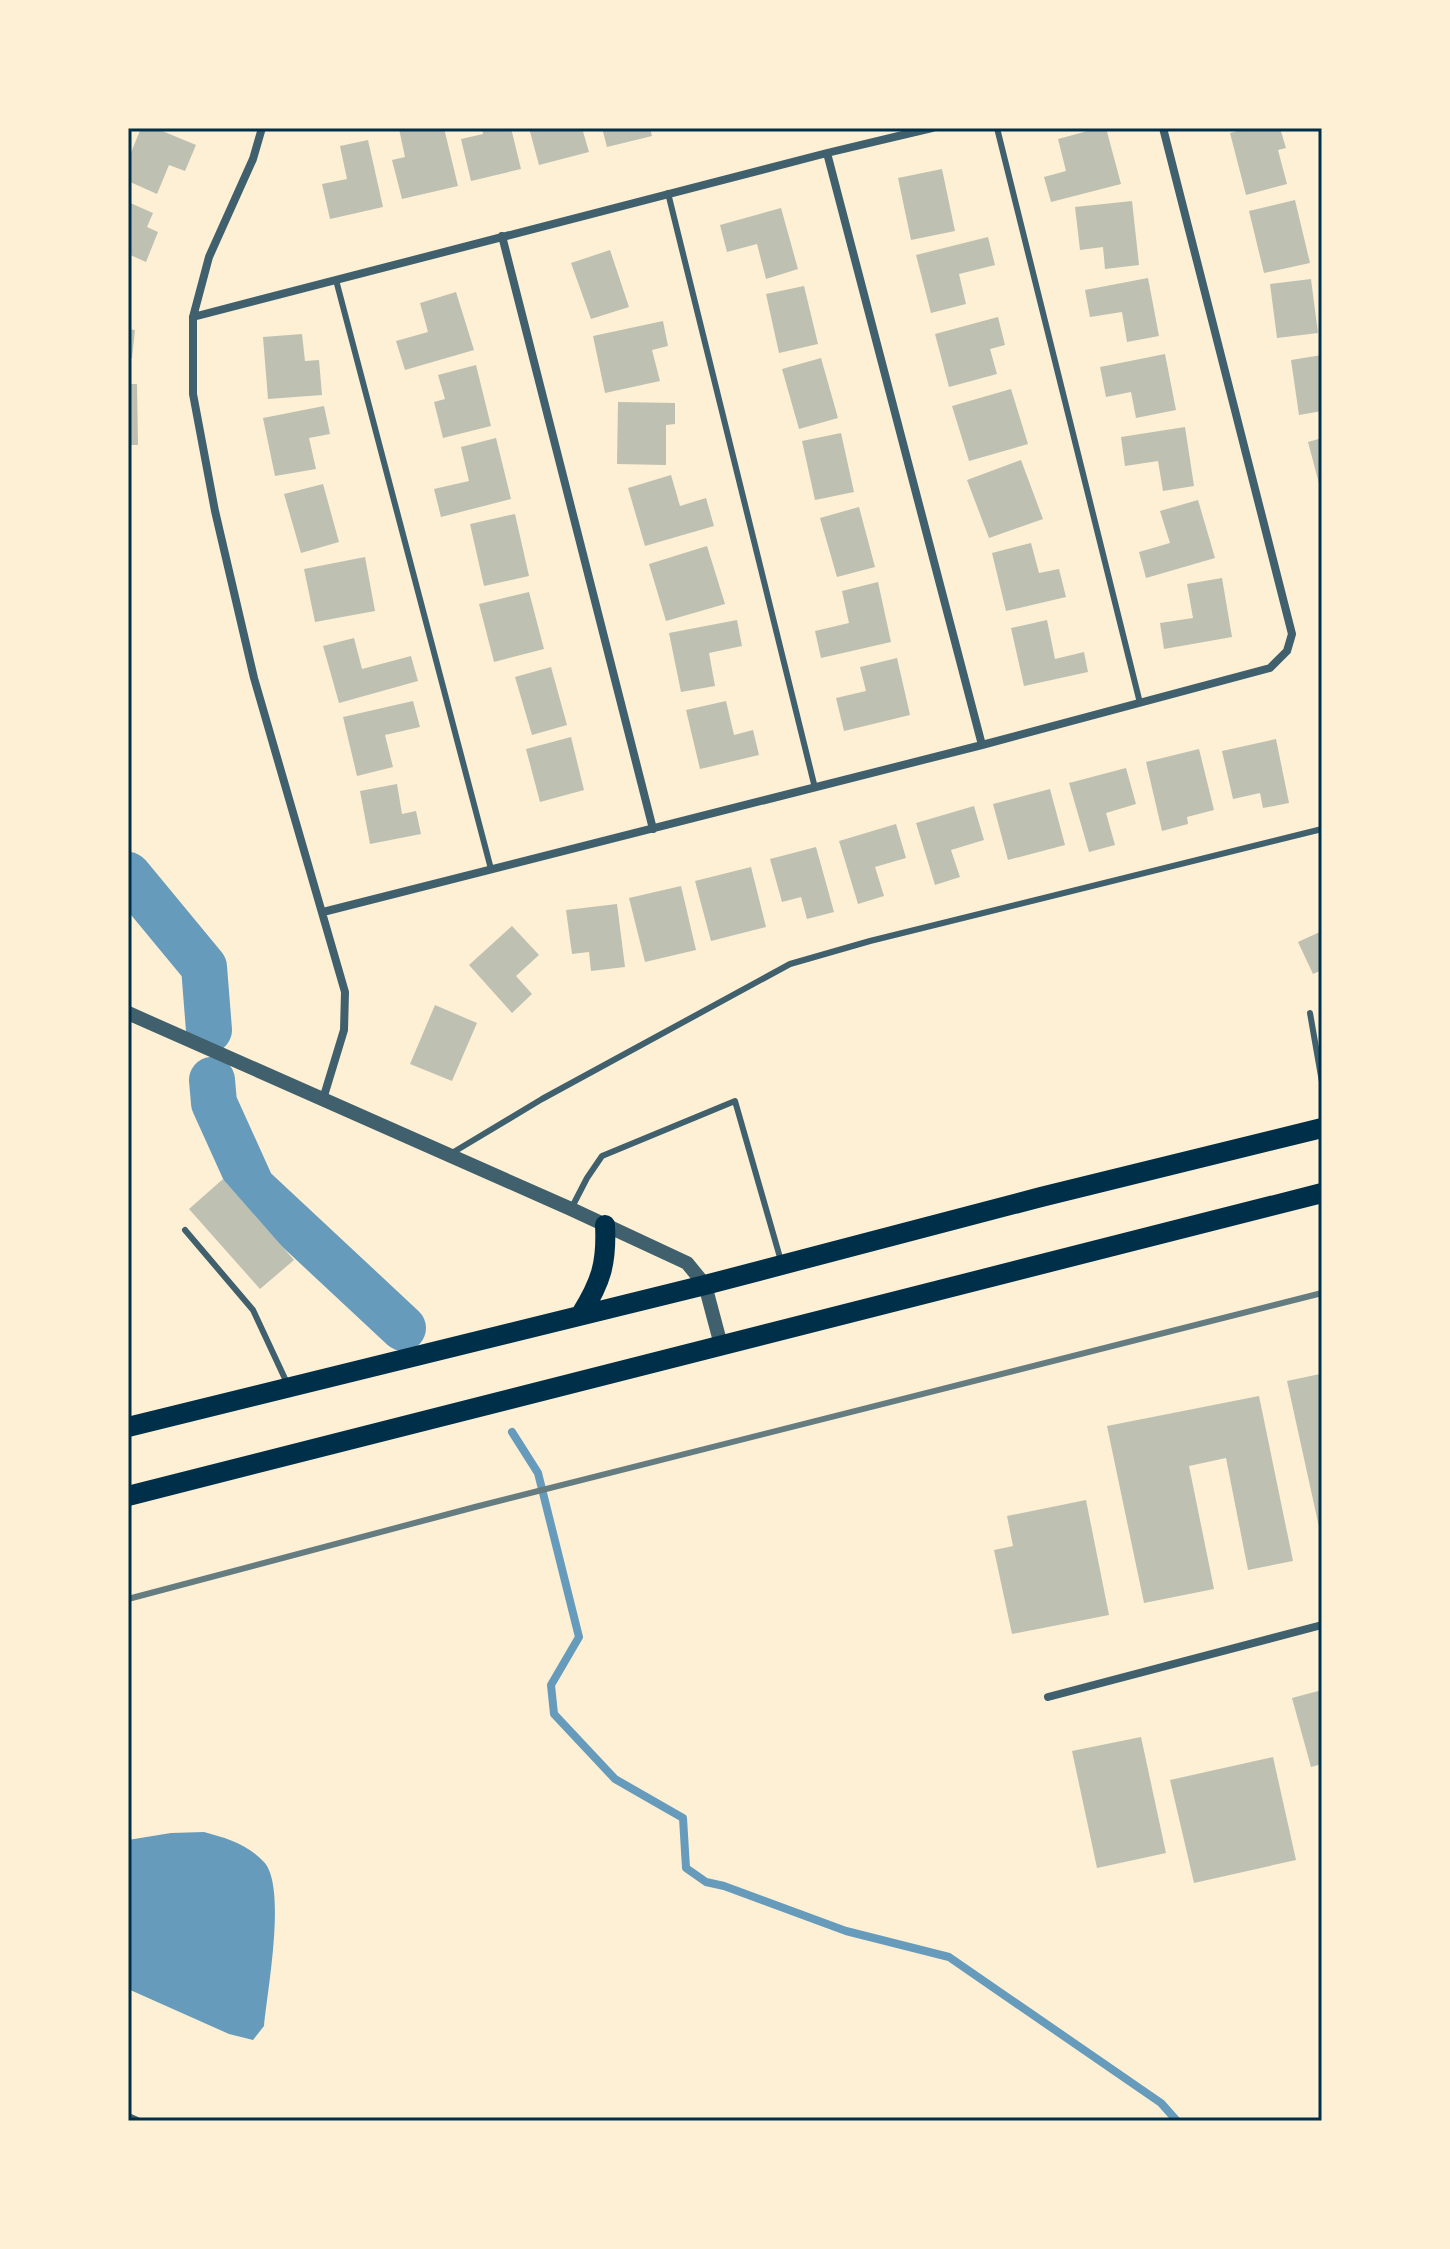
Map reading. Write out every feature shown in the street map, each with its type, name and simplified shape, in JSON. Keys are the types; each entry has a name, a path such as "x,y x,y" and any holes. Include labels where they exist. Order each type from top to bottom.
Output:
{"main road":[{"path":"128,1427 705,1285 1041,1197 1322,1128"},
{"path":"128,1496 1322,1193"},
{"path":"581,1314 603,1270 605,1225"}],"street":[{"path":"262,128 253,159 209,257 193,317 193,394 215,511 254,678 345,992 344,1030 323,1099"},
{"path":"193,317 668,193 932,128"},
{"path":"323,912 982,745 1270,668 1287,651 1292,634 1163,128"},
{"path":"827,153 982,745"},
{"path":"502,236 653,829"},
{"path":"128,1013 687,1263 705,1285 721,1345"},
{"path":"1048,1697 1322,1625"},
{"path":"128,2117 137,2121"}],"lane":[{"path":"997,128 1140,703"},
{"path":"668,193 815,788"},
{"path":"336,280 491,869"},
{"path":"449,1155 542,1099 790,964 870,941 1322,829"},
{"path":"1310,1013 1322,1082"},
{"path":"571,1209 602,1156 735,1101 782,1265"},
{"path":"185,1230 253,1310 288,1387"}],"water":[{"path":"204,1832 228,1839 251,1851 264,1862 271,1875 275,1916 271,1966 264,2026 253,2040 229,2034 128,1989 128,1840 171,1833"}],"building":[{"path":"141,128 155,128 196,145 185,171 169,165 157,194 128,181 128,160"},
{"path":"444,128 458,186 402,199 392,160 405,157 399,129"},
{"path":"482,128 511,128 521,169 471,181 461,139 483,134"},
{"path":"529,128 582,128 589,152 539,165"},
{"path":"602,128 650,128 652,136 607,147"},
{"path":"1106,128 1121,184 1051,202 1044,177 1066,171 1058,139"},
{"path":"1250,128 1280,128 1286,148 1278,150 1287,184 1246,195 1230,133"},
{"path":"368,140 383,207 330,219 322,184 347,179 340,146"},
{"path":"942,169 955,231 911,240 898,178"},
{"path":"1295,200 1310,263 1264,273 1249,211"},
{"path":"1132,201 1139,265 1105,269 1103,247 1080,250 1075,207"},
{"path":"128,202 153,213 147,227 158,232 146,262 128,254"},
{"path":"781,208 798,269 766,279 757,244 727,252 720,225"},
{"path":"988,237 995,265 959,274 966,304 931,313 916,255"},
{"path":"610,250 629,307 591,319 571,263"},
{"path":"1148,278 1159,336 1127,342 1122,312 1090,317 1085,290"},
{"path":"1311,279 1318,333 1277,338 1270,284"},
{"path":"804,286 818,344 779,353 766,294"},
{"path":"456,292 474,350 405,370 396,341 428,332 420,303"},
{"path":"998,317 1005,345 990,349 997,374 949,387 935,334"},
{"path":"663,321 668,346 652,350 660,381 605,393 593,336"},
{"path":"128,329 135,330 132,358 128,358"},
{"path":"302,334 305,361 319,360 322,395 268,399 263,337"},
{"path":"1165,354 1176,410 1136,418 1131,392 1106,397 1100,367"},
{"path":"1322,355 1322,411 1299,415 1291,360"},
{"path":"821,358 838,418 799,429 782,369"},
{"path":"476,365 491,426 443,438 434,402 445,399 438,375"},
{"path":"128,384 137,384 138,445 128,445"},
{"path":"1011,389 1028,444 969,461 952,406"},
{"path":"618,402 675,403 675,424 666,425 666,465 617,464"},
{"path":"324,406 330,434 309,438 316,469 275,476 263,418"},
{"path":"1185,427 1194,486 1163,491 1158,461 1125,466 1121,437"},
{"path":"841,433 854,492 815,500 802,441"},
{"path":"496,438 511,499 441,517 434,489 469,481 461,447"},
{"path":"1322,438 1322,491 1321,491 1308,442"},
{"path":"1021,460 1043,519 989,538 967,480"},
{"path":"671,475 680,506 706,498 714,526 645,546 628,488"},
{"path":"323,484 339,542 301,553 284,494"},
{"path":"1198,500 1215,558 1146,578 1139,552 1170,543 1160,511"},
{"path":"859,507 875,567 837,577 820,518"},
{"path":"515,514 529,576 484,586 470,524"},
{"path":"1031,543 1039,573 1059,569 1066,597 1006,611 992,553"},
{"path":"707,546 725,604 666,621 649,564"},
{"path":"365,557 375,611 315,622 304,569"},
{"path":"1222,578 1232,637 1164,649 1160,623 1193,618 1187,584"},
{"path":"878,582 891,642 821,658 815,631 849,623 842,591"},
{"path":"529,592 544,649 494,662 479,604"},
{"path":"737,620 742,646 709,653 715,686 681,692 669,633"},
{"path":"1047,620 1055,659 1084,652 1088,672 1024,686 1011,628"},
{"path":"354,638 362,669 411,656 418,681 339,703 323,646"},
{"path":"897,658 910,715 844,731 836,698 866,691 860,667"},
{"path":"551,667 567,725 532,735 515,677"},
{"path":"413,701 420,727 385,735 393,767 357,776 343,717"},
{"path":"726,701 734,735 753,730 759,755 700,769 686,710"},
{"path":"571,737 584,790 540,802 526,749"},
{"path":"1276,739 1289,803 1263,808 1260,793 1233,799 1222,751"},
{"path":"1199,749 1214,810 1187,817 1188,824 1162,831 1146,762"},
{"path":"1126,768 1136,804 1106,813 1115,845 1089,852 1069,783"},
{"path":"397,784 402,814 416,811 421,834 370,844 360,791"},
{"path":"1050,789 1065,845 1008,860 993,804"},
{"path":"974,806 984,840 951,850 960,877 935,885 916,823"},
{"path":"896,824 906,858 875,867 884,896 858,904 839,841"},
{"path":"816,847 834,912 807,919 801,897 782,902 770,859"},
{"path":"751,867 766,927 711,941 695,881"},
{"path":"681,886 696,950 645,962 629,898"},
{"path":"617,904 625,967 591,971 589,952 572,954 566,910"},
{"path":"512,926 539,955 516,976 532,994 512,1013 469,965"},
{"path":"1322,931 1322,970 1313,974 1298,942"},
{"path":"435,1005 477,1023 452,1081 410,1064"},
{"path":"223,1179 294,1260 260,1289 189,1209"},
{"path":"1320,1374 1322,1382 1321,1536 1287,1381"},
{"path":"1259,1396 1293,1561 1248,1570 1226,1458 1189,1466 1214,1589 1144,1603 1107,1426"},
{"path":"1086,1500 1109,1615 1012,1634 994,1550 1013,1546 1007,1516"},
{"path":"1322,1690 1322,1764 1311,1767 1292,1698"},
{"path":"1141,1737 1166,1853 1097,1868 1072,1751"},
{"path":"1273,1757 1296,1860 1194,1883 1170,1780"}],"waterway":[{"path":"128,875 204,967 209,1030"},
{"path":"212,1080 214,1103 252,1187 403,1328"},
{"path":"512,1432 538,1473 579,1637 551,1685 554,1714 615,1779 683,1818 686,1868 706,1882 846,1931 949,1957 1161,2103 1177,2121"}],"railway":[{"path":"128,1599 475,1507 1322,1293"}]}
